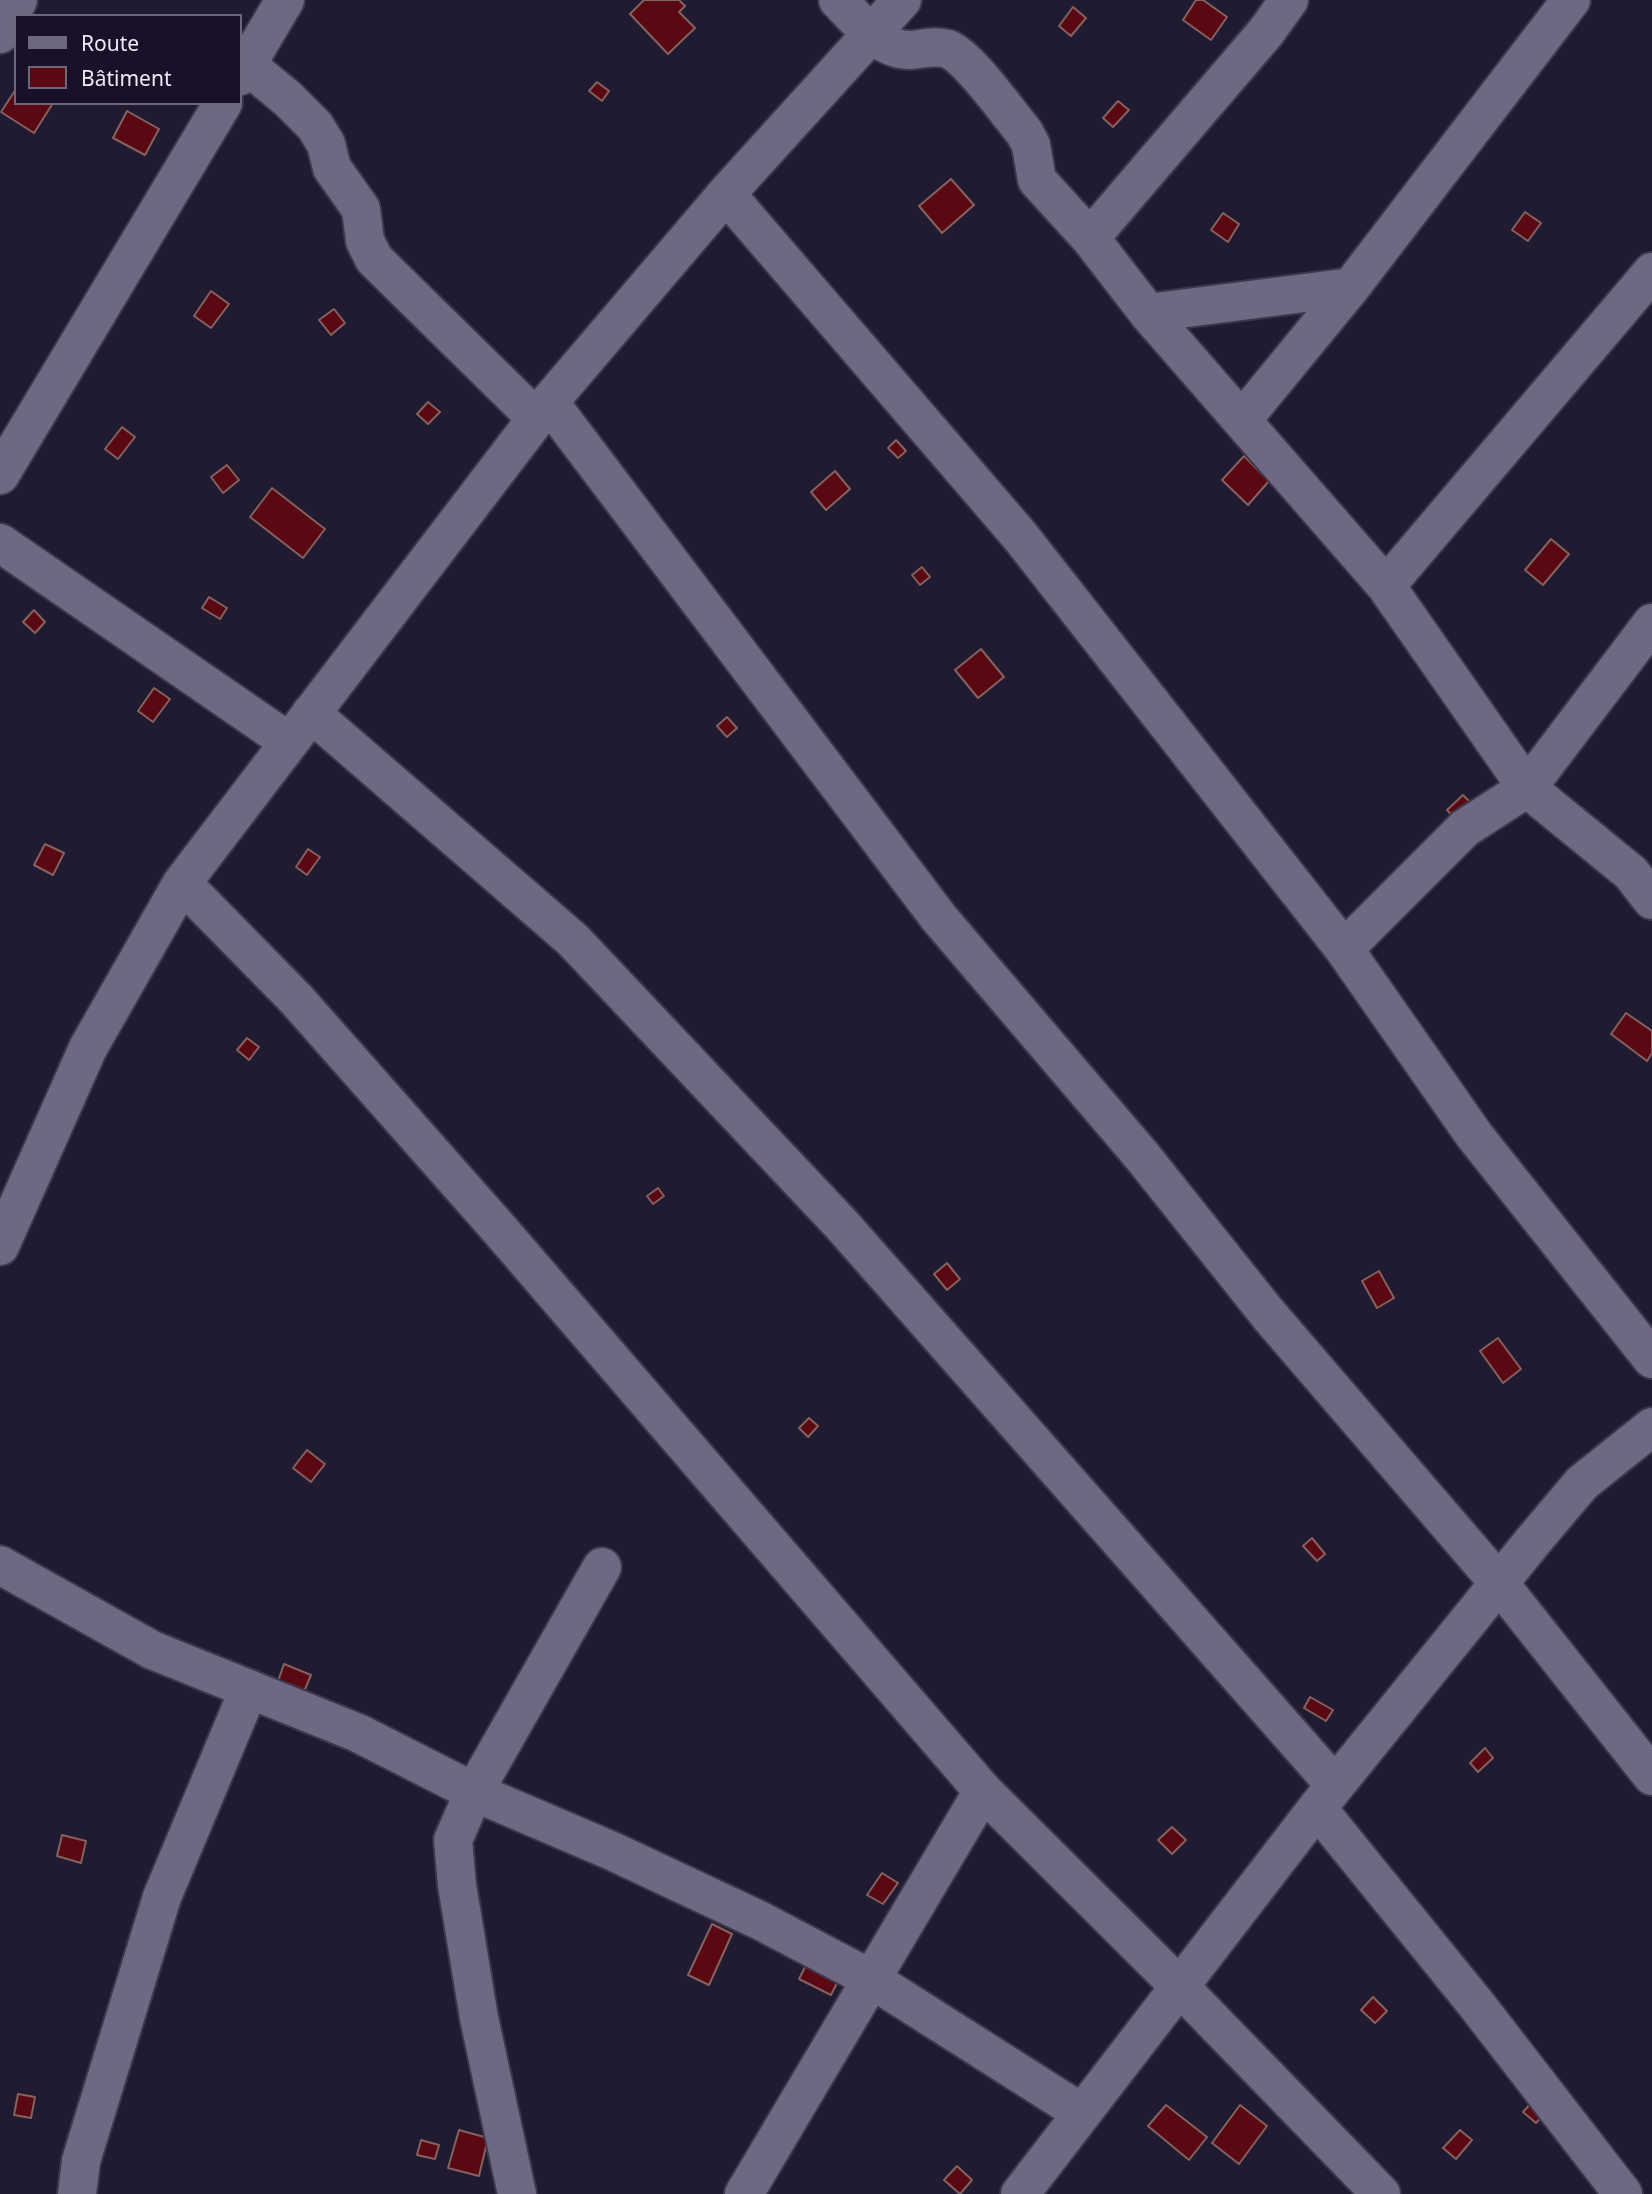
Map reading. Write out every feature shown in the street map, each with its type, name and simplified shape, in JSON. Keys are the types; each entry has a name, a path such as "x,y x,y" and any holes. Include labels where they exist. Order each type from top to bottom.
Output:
{"street":[{"path":"0,34 18,0"},
{"path":"285,0 243,70 288,99 315,126 326,144 332,168 361,209 365,242 374,259 543,410 939,918 1142,1156 1268,1314 1499,1583 1652,1776"},
{"path":"838,0 873,35 891,48 909,50 934,47 947,49 962,57 1024,132 1031,145 1037,180 1090,238 1148,313 1386,586 1527,789 1631,873 1652,900"},
{"path":"0,1246 88,1048 182,883 543,410 726,194 902,0"},
{"path":"1090,238 1266,32 1289,0"},
{"path":"1242,420 1350,287 1571,0"},
{"path":"0,475 222,105"},
{"path":"726,194 1020,536 1344,949 1474,1135 1652,1359"},
{"path":"1386,586 1652,272"},
{"path":"1148,313 1350,287"},
{"path":"0,543 300,727 573,940 842,1225 1326,1796 1476,2004 1623,2194"},
{"path":"1344,949 1465,828 1527,789 1652,622"},
{"path":"182,883 296,999 500,1230 983,1791 1180,1986 1381,2194"},
{"path":"1020,2194 1326,1796 1499,1583 1582,1483 1652,1427"},
{"path":"0,1565 152,1650 358,1733 474,1792 624,1857 761,1921 872,1979 1082,2113"},
{"path":"517,2194 479,2018 457,1885 453,1840 474,1792 602,1567"},
{"path":"77,2194 81,2161 162,1897 249,1689"},
{"path":"744,2194 983,1791"}],"building":[{"path":"644,0 679,0 685,6 679,12 695,28 668,54 630,14"},
{"path":"1196,0 1203,0 1227,17 1211,40 1183,20"},
{"path":"1073,7 1086,18 1071,36 1059,26"},
{"path":"597,82 609,91 602,101 589,91"},
{"path":"14,92 14,105 52,105 34,133 1,112"},
{"path":"1118,101 1129,110 1113,127 1103,118"},
{"path":"127,111 159,129 145,155 113,138"},
{"path":"951,179 974,205 942,233 919,206"},
{"path":"1525,212 1541,223 1528,241 1512,230"},
{"path":"1223,213 1239,224 1228,242 1211,230"},
{"path":"211,291 229,304 211,328 194,316"},
{"path":"334,309 345,323 331,335 319,320"},
{"path":"428,402 440,412 428,424 417,414"},
{"path":"122,427 135,437 118,459 105,449"},
{"path":"896,440 906,451 898,458 888,448"},
{"path":"1244,456 1269,481 1248,505 1222,480"},
{"path":"227,465 239,480 223,493 211,477"},
{"path":"835,471 850,489 826,510 811,492"},
{"path":"272,488 325,529 303,558 250,517"},
{"path":"1551,539 1569,554 1543,585 1525,570"},
{"path":"922,567 930,577 920,585 912,575"},
{"path":"209,597 227,608 220,619 202,608"},
{"path":"34,610 45,622 35,633 23,622"},
{"path":"981,649 1004,677 978,698 955,670"},
{"path":"154,688 170,699 153,722 138,711"},
{"path":"727,717 737,728 727,737 717,726"},
{"path":"1463,795 1479,811 1462,826 1447,810"},
{"path":"45,844 64,853 53,875 34,865"},
{"path":"308,849 320,857 307,875 296,867"},
{"path":"1626,1013 1652,1031 1652,1053 1647,1061 1611,1034"},
{"path":"247,1038 259,1047 249,1060 237,1050"},
{"path":"658,1188 664,1196 653,1204 647,1196"},
{"path":"947,1263 960,1279 947,1290 934,1274"},
{"path":"1379,1271 1394,1298 1377,1308 1362,1281"},
{"path":"1498,1338 1521,1369 1503,1383 1480,1351"},
{"path":"809,1418 818,1426 808,1437 799,1428"},
{"path":"307,1450 325,1464 311,1482 293,1468"},
{"path":"1312,1538 1325,1554 1317,1561 1303,1546"},
{"path":"284,1664 311,1675 303,1694 277,1684"},
{"path":"1310,1697 1333,1710 1326,1721 1304,1708"},
{"path":"1485,1748 1493,1758 1478,1772 1470,1763"},
{"path":"1172,1827 1186,1840 1172,1854 1158,1840"},
{"path":"62,1835 86,1841 81,1863 57,1856"},
{"path":"882,1873 898,1883 883,1904 867,1895"},
{"path":"712,1924 732,1934 709,1985 688,1975"},
{"path":"809,1959 841,1975 831,1995 799,1979"},
{"path":"1373,1997 1387,2011 1375,2023 1361,2010"},
{"path":"18,2094 35,2097 31,2118 14,2115"},
{"path":"1534,2100 1547,2111 1536,2123 1523,2112"},
{"path":"1166,2105 1207,2137 1189,2160 1148,2126"},
{"path":"1240,2105 1267,2126 1239,2164 1212,2143"},
{"path":"459,2130 488,2138 479,2176 448,2168"},
{"path":"1460,2130 1472,2140 1456,2159 1443,2148"},
{"path":"421,2140 439,2145 435,2159 417,2155"},
{"path":"957,2166 972,2180 960,2194 944,2180"}]}
